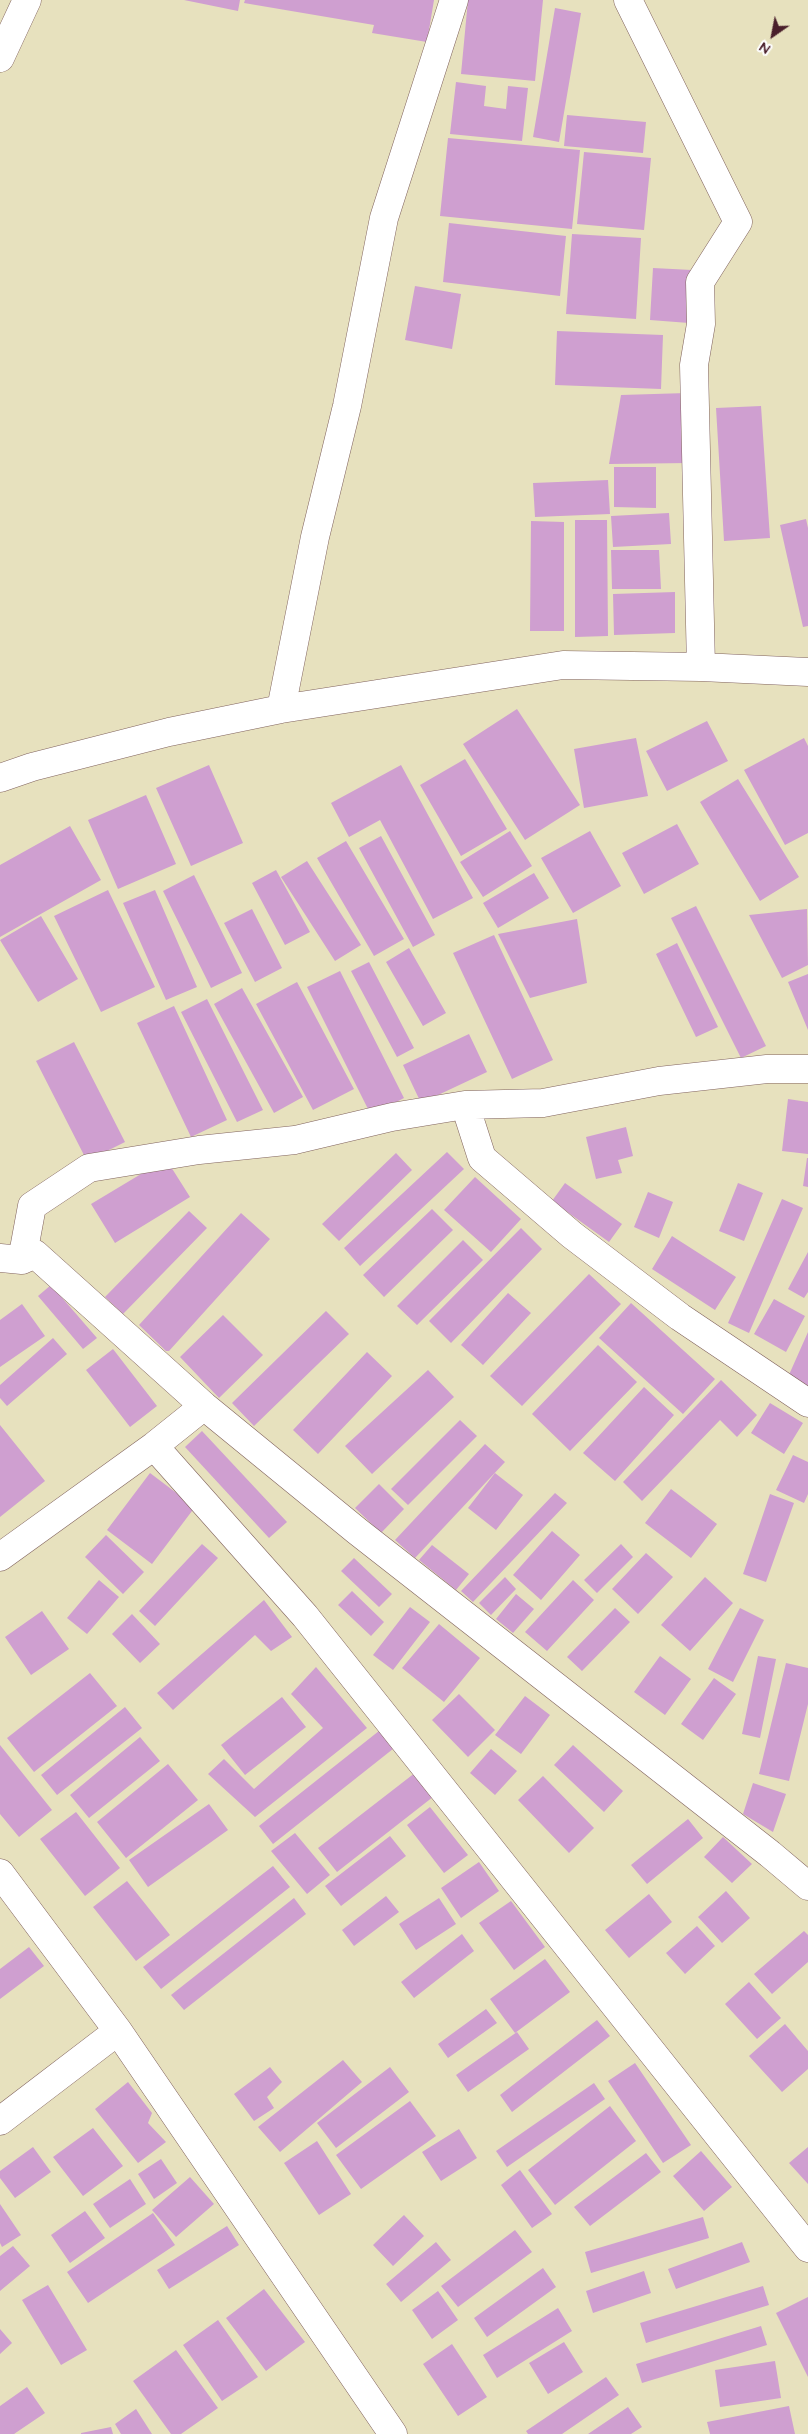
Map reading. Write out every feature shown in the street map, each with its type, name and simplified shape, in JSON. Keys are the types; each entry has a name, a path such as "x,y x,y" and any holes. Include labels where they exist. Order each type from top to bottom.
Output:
{"street":[{"path":"0,58 27,0"},
{"path":"281,709 315,537 347,406 384,218 454,0"},
{"path":"628,0 738,222 700,282 700,324 694,366 702,667"},
{"path":"0,778 32,767 169,732 281,709 564,665 702,667 808,672"},
{"path":"11,1259 32,1206 89,1168 199,1150 295,1140 392,1118 465,1105 543,1103 659,1081 767,1069 808,1069"},
{"path":"465,1105 482,1158 572,1235 664,1305 808,1403"},
{"path":"11,1259 35,1254 204,1406 357,1531 770,1854 808,1886"},
{"path":"0,1557 154,1446 204,1406"},
{"path":"154,1446 305,1616 808,2248"},
{"path":"0,1873 118,2031 394,2434"},
{"path":"0,2121 118,2031"}],"building":[{"path":"184,0 240,0 238,11"},
{"path":"245,0 434,0 427,42 372,33 374,25 244,3"},
{"path":"468,0 543,0 535,81 461,74"},
{"path":"555,8 581,13 559,142 533,137"},
{"path":"456,82 486,86 484,106 506,109 508,86 528,88 522,141 450,134"},
{"path":"567,115 646,122 643,153 564,146"},
{"path":"448,138 580,150 572,229 440,216"},
{"path":"584,152 651,158 644,230 577,224"},
{"path":"449,223 566,236 560,296 443,282"},
{"path":"572,234 641,238 636,319 566,314"},
{"path":"653,268 692,270 689,323 650,320"},
{"path":"415,286 461,294 452,349 405,340"},
{"path":"557,331 663,335 661,389 555,385"},
{"path":"687,393 689,463 609,464 621,395"},
{"path":"761,406 770,538 724,541 716,408"},
{"path":"614,467 656,467 656,508 614,507"},
{"path":"608,480 610,514 535,517 533,483"},
{"path":"669,513 671,544 613,547 611,516"},
{"path":"806,519 808,528 808,626 803,627 780,525"},
{"path":"575,520 607,520 608,636 575,637"},
{"path":"531,521 564,522 564,631 530,631"},
{"path":"611,550 659,550 661,589 612,589"},
{"path":"675,592 675,633 614,635 613,594"},
{"path":"517,709 580,805 525,840 463,744"},
{"path":"707,721 728,761 667,791 646,751"},
{"path":"636,738 648,796 584,808 574,749"},
{"path":"804,738 808,746 808,833 785,845 744,770"},
{"path":"465,759 507,829 461,856 420,785"},
{"path":"209,765 243,843 191,866 156,788"},
{"path":"401,765 473,898 433,919 380,820 349,837 331,803"},
{"path":"738,779 799,877 760,901 700,802"},
{"path":"146,795 176,864 118,889 88,820"},
{"path":"677,824 699,864 644,894 622,853"},
{"path":"70,826 101,880 0,937 0,865"},
{"path":"510,831 532,866 483,897 460,862"},
{"path":"590,831 621,886 573,913 541,858"},
{"path":"381,836 435,935 413,947 359,848"},
{"path":"346,841 404,939 374,956 317,858"},
{"path":"307,861 361,945 335,961 281,877"},
{"path":"276,870 310,932 285,945 252,883"},
{"path":"534,873 549,898 498,928 483,903"},
{"path":"194,875 242,973 211,988 163,891"},
{"path":"108,890 155,987 101,1012 54,916"},
{"path":"155,890 197,987 166,1000 123,903"},
{"path":"696,906 766,1046 741,1058 671,918"},
{"path":"252,909 282,968 255,982 224,923"},
{"path":"807,909 808,965 782,978 749,915"},
{"path":"41,916 78,979 38,1002 0,940"},
{"path":"577,919 587,983 530,998 498,934"},
{"path":"494,935 553,1060 512,1079 453,953"},
{"path":"677,943 718,1027 696,1037 656,954"},
{"path":"409,948 446,1013 423,1026 386,962"},
{"path":"369,962 414,1048 397,1057 351,971"},
{"path":"340,971 404,1098 371,1115 307,987"},
{"path":"808,974 808,1030 788,982"},
{"path":"297,982 354,1089 313,1110 256,1004"},
{"path":"242,988 303,1097 274,1113 214,1004"},
{"path":"207,999 263,1110 237,1122 181,1012"},
{"path":"174,1006 227,1120 191,1137 137,1023"},
{"path":"469,1034 487,1072 421,1103 403,1065"},
{"path":"74,1042 125,1142 87,1161 36,1061"},
{"path":"788,1099 808,1102 808,1154 782,1151"},
{"path":"626,1127 633,1156 618,1160 622,1173 596,1179 586,1137"},
{"path":"447,1152 464,1169 360,1266 344,1248"},
{"path":"396,1153 412,1170 339,1241 322,1224"},
{"path":"808,1158 808,1187 803,1186"},
{"path":"166,1159 190,1197 115,1243 91,1204"},
{"path":"475,1177 521,1219 491,1252 444,1210"},
{"path":"565,1183 622,1224 609,1242 552,1201"},
{"path":"738,1183 763,1193 744,1241 719,1231"},
{"path":"648,1192 673,1202 659,1238 634,1227"},
{"path":"782,1199 803,1208 749,1333 728,1323"},
{"path":"432,1209 453,1230 384,1297 363,1275"},
{"path":"189,1211 207,1228 123,1314 105,1297"},
{"path":"241,1213 270,1239 169,1351 166,1351 139,1325"},
{"path":"521,1228 542,1249 451,1343 429,1321"},
{"path":"672,1236 736,1277 715,1310 652,1269"},
{"path":"463,1240 483,1260 417,1325 397,1306"},
{"path":"808,1252 808,1292 804,1298 788,1289"},
{"path":"589,1274 621,1304 522,1406 490,1376"},
{"path":"51,1285 97,1338 83,1349 38,1296"},
{"path":"508,1293 531,1313 483,1365 461,1345"},
{"path":"774,1299 805,1316 786,1352 754,1334"},
{"path":"631,1303 715,1379 683,1414 599,1338"},
{"path":"22,1304 45,1336 0,1367 0,1320"},
{"path":"326,1311 349,1334 254,1426 232,1403"},
{"path":"223,1315 263,1355 219,1398 180,1357"},
{"path":"808,1332 808,1386 788,1377"},
{"path":"53,1338 67,1354 7,1406 0,1398 0,1385"},
{"path":"598,1345 637,1382 570,1451 532,1414"},
{"path":"113,1349 157,1406 130,1427 86,1370"},
{"path":"367,1352 392,1376 318,1454 293,1430"},
{"path":"428,1370 454,1397 372,1474 345,1446"},
{"path":"721,1380 757,1415 737,1437 720,1420 642,1501 623,1482"},
{"path":"644,1387 674,1415 615,1481 583,1453"},
{"path":"770,1403 803,1423 784,1454 751,1433"},
{"path":"460,1420 477,1436 408,1505 391,1489"},
{"path":"0,1425 45,1481 0,1517"},
{"path":"202,1431 287,1522 269,1538 185,1447"},
{"path":"485,1444 505,1462 415,1558 395,1540"},
{"path":"793,1455 808,1462 808,1494 804,1503 776,1490"},
{"path":"150,1473 195,1507 152,1564 107,1530"},
{"path":"495,1473 523,1495 496,1530 468,1508"},
{"path":"379,1484 404,1509 381,1533 355,1508"},
{"path":"671,1489 717,1524 691,1558 645,1523"},
{"path":"555,1493 567,1503 473,1602 461,1591"},
{"path":"770,1494 794,1503 766,1582 743,1574"},
{"path":"552,1531 580,1555 541,1600 513,1575"},
{"path":"106,1535 144,1572 123,1594 85,1557"},
{"path":"202,1544 218,1558 155,1626 139,1611"},
{"path":"621,1544 633,1557 597,1593 584,1580"},
{"path":"432,1545 469,1574 456,1590 419,1560"},
{"path":"646,1553 673,1577 638,1614 612,1589"},
{"path":"354,1558 392,1594 379,1607 341,1571"},
{"path":"505,1577 516,1589 491,1615 479,1603"},
{"path":"705,1577 733,1603 690,1651 661,1625"},
{"path":"99,1580 119,1597 87,1634 67,1618"},
{"path":"573,1580 594,1600 547,1651 525,1632"},
{"path":"352,1591 384,1622 371,1636 338,1605"},
{"path":"516,1594 534,1609 513,1633 496,1619"},
{"path":"264,1600 292,1637 271,1651 255,1635 173,1710 157,1693"},
{"path":"410,1607 430,1622 393,1670 373,1655"},
{"path":"615,1608 630,1622 582,1671 567,1657"},
{"path":"740,1608 764,1620 733,1682 708,1669"},
{"path":"42,1611 69,1649 31,1675 5,1637"},
{"path":"132,1614 160,1644 140,1663 112,1634"},
{"path":"439,1624 480,1658 444,1702 402,1668"},
{"path":"660,1656 691,1679 665,1715 634,1692"},
{"path":"758,1656 776,1659 760,1738 742,1734"},
{"path":"786,1663 808,1668 808,1704 789,1781 759,1774"},
{"path":"316,1667 367,1728 255,1817 208,1774 224,1759 254,1789 323,1728 291,1694"},
{"path":"90,1673 117,1706 34,1772 7,1738"},
{"path":"714,1678 736,1694 703,1740 681,1724"},
{"path":"459,1694 495,1730 468,1757 432,1720"},
{"path":"525,1696 550,1715 521,1754 495,1735"},
{"path":"282,1697 306,1727 245,1775 221,1745"},
{"path":"125,1707 142,1728 57,1795 41,1775"},
{"path":"384,1727 398,1745 273,1844 259,1826"},
{"path":"140,1737 160,1761 89,1818 70,1795"},
{"path":"0,1745 52,1810 19,1837 0,1814"},
{"path":"573,1745 623,1791 604,1812 554,1765"},
{"path":"491,1749 517,1771 495,1795 470,1773"},
{"path":"168,1764 198,1800 126,1858 97,1822"},
{"path":"420,1769 438,1793 337,1872 318,1848"},
{"path":"543,1776 594,1828 569,1853 518,1800"},
{"path":"753,1783 786,1794 773,1832 743,1814"},
{"path":"209,1804 228,1830 148,1887 129,1860"},
{"path":"430,1807 468,1855 444,1873 407,1825"},
{"path":"76,1812 120,1868 85,1896 40,1839"},
{"path":"688,1819 703,1838 647,1884 631,1865"},
{"path":"295,1833 330,1875 307,1894 271,1851"},
{"path":"390,1836 406,1856 341,1906 325,1886"},
{"path":"723,1837 752,1864 732,1883 704,1857"},
{"path":"479,1862 499,1891 461,1918 441,1888"},
{"path":"273,1866 290,1887 161,1989 143,1967"},
{"path":"127,1881 170,1935 136,1961 93,1907"},
{"path":"726,1891 750,1918 722,1943 698,1917"},
{"path":"649,1894 672,1922 629,1958 605,1930"},
{"path":"386,1896 399,1912 354,1946 342,1930"},
{"path":"294,1898 306,1914 184,2010 171,1995"},
{"path":"439,1898 456,1924 416,1950 399,1924"},
{"path":"511,1901 545,1947 514,1970 479,1923"},
{"path":"697,1926 715,1946 685,1974 666,1953"},
{"path":"804,1931 808,1935 808,1962 772,1994 754,1974"},
{"path":"462,1934 474,1951 414,1998 401,1982"},
{"path":"29,1947 44,1966 0,1999 0,1969"},
{"path":"545,1959 570,1992 515,2033 490,1999"},
{"path":"749,1982 781,2018 757,2039 725,2004"},
{"path":"486,2009 497,2023 448,2058 438,2044"},
{"path":"597,2020 610,2036 512,2112 500,2095"},
{"path":"785,2024 808,2051 808,2069 782,2092 749,2056"},
{"path":"517,2032 529,2049 468,2092 456,2075"},
{"path":"343,2060 362,2082 280,2152 258,2127"},
{"path":"635,2063 691,2145 663,2163 608,2081"},
{"path":"270,2067 282,2082 267,2097 274,2108 254,2121 234,2094"},
{"path":"390,2067 409,2092 336,2148 317,2123"},
{"path":"128,2082 152,2113 148,2123 166,2142 138,2163 95,2109"},
{"path":"594,2083 605,2099 507,2167 496,2151"},
{"path":"410,2101 436,2136 361,2189 336,2155"},
{"path":"610,2106 636,2141 555,2205 528,2170"},
{"path":"93,2128 123,2166 83,2196 53,2157"},
{"path":"459,2129 477,2158 441,2181 422,2152"},
{"path":"317,2141 351,2194 319,2215 284,2163"},
{"path":"33,2147 51,2172 15,2198 0,2178 0,2171"},
{"path":"808,2147 808,2184 789,2163"},
{"path":"701,2151 732,2187 704,2211 673,2176"},
{"path":"646,2153 661,2172 590,2226 574,2207"},
{"path":"161,2159 177,2183 154,2199 138,2174"},
{"path":"520,2170 552,2214 532,2228 501,2185"},
{"path":"190,2177 214,2204 176,2237 152,2210"},
{"path":"130,2179 146,2204 110,2228 93,2204"},
{"path":"0,2204 21,2235 2,2247 0,2243"},
{"path":"85,2211 105,2238 70,2263 51,2235"},
{"path":"153,2213 175,2245 88,2303 67,2272"},
{"path":"404,2215 424,2236 393,2266 373,2245"},
{"path":"703,2217 709,2238 591,2273 585,2252"},
{"path":"227,2226 239,2245 169,2289 157,2270"},
{"path":"515,2230 532,2252 458,2307 441,2286"},
{"path":"436,2242 451,2260 401,2302 386,2284"},
{"path":"742,2242 750,2262 676,2289 668,2269"},
{"path":"13,2246 30,2266 0,2291 0,2256"},
{"path":"543,2268 556,2287 487,2337 474,2318"},
{"path":"644,2271 651,2293 593,2313 586,2291"},
{"path":"48,2285 87,2350 61,2365 22,2300"},
{"path":"763,2286 769,2305 646,2343 640,2323"},
{"path":"264,2289 305,2342 266,2371 226,2318"},
{"path":"438,2291 458,2320 432,2339 412,2310"},
{"path":"808,2297 808,2377 776,2313"},
{"path":"558,2308 572,2331 497,2378 483,2355"},
{"path":"218,2320 258,2377 222,2401 183,2345"},
{"path":"761,2326 767,2345 642,2383 636,2364"},
{"path":"0,2329 12,2343 0,2354"},
{"path":"564,2342 583,2372 548,2394 529,2363"},
{"path":"452,2344 487,2397 458,2416 423,2364"},
{"path":"176,2350 218,2408 181,2434 171,2434 133,2381"},
{"path":"775,2361 781,2398 720,2407 715,2370"},
{"path":"606,2377 619,2395 562,2434 528,2434 526,2431"},
{"path":"27,2387 45,2413 14,2434 0,2434 0,2406"},
{"path":"789,2406 795,2434 710,2434 707,2422"},
{"path":"628,2407 642,2427 631,2434 588,2434"},
{"path":"136,2409 152,2434 121,2434 115,2424"},
{"path":"111,2427 113,2434 81,2434 81,2433"}]}
